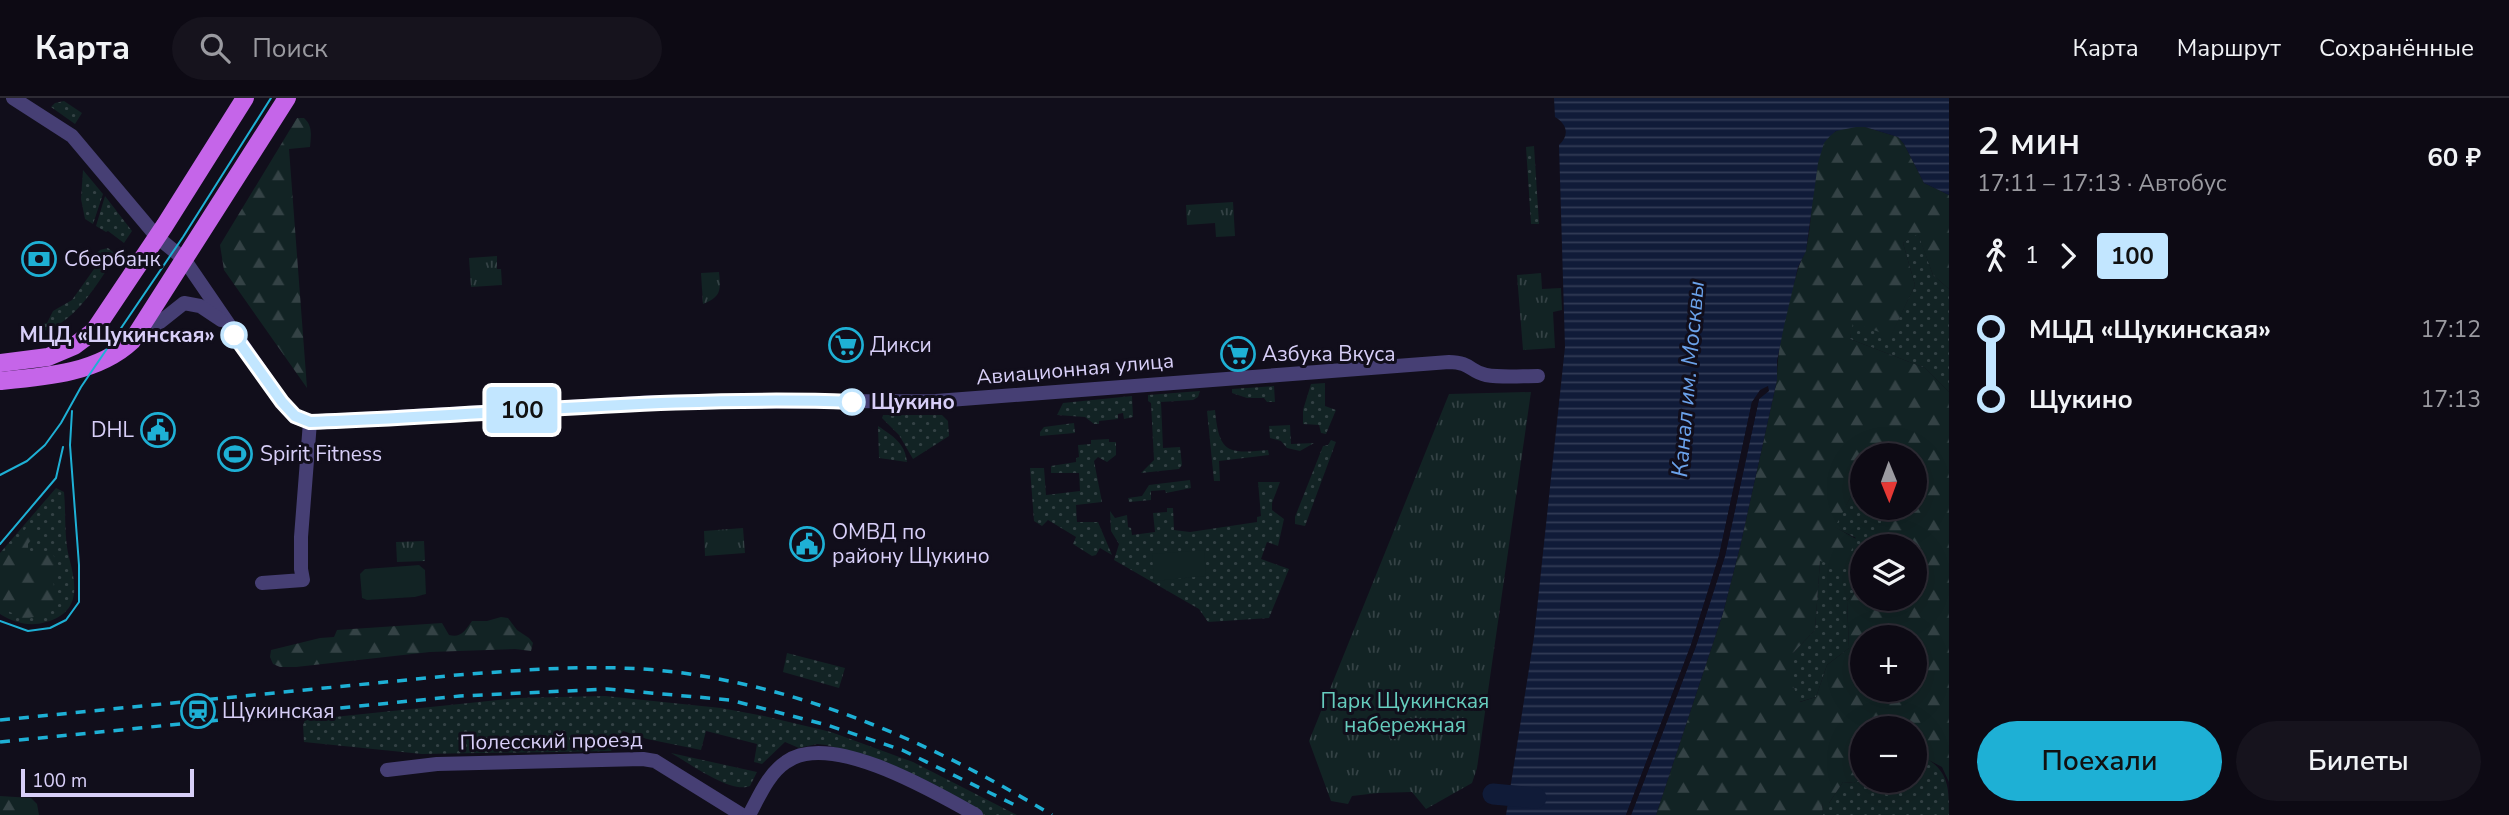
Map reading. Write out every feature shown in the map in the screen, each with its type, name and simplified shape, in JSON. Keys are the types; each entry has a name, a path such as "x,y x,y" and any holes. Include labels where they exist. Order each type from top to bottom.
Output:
{"main road":[{"path":"0,363 48,357 85,340 102,320 157,237 245,98"},
{"path":"0,381 48,376 73,370 117,355 132,341 287,98"}],"street":[{"path":"13,98 72,136 157,237 184,259 282,402 295,416 310,422 301,537 300,569 303,580 262,583"},
{"path":"132,341 150,331 184,303 200,306 230,328"},
{"name":"Авиационная улица","path":"310,422 675,401 867,403 990,398 1449,362 1466,364 1479,373 1488,375 1538,376"},
{"path":"749,815 777,769 792,758 814,753 849,758 899,774 976,815"},
{"name":"Полесский проезд","path":"387,770 437,764 643,759 654,761 742,815"}],"green space":[{"path":"64,101 82,113 75,124 51,107"},
{"path":"297,118 307,121 311,135 310,147 289,149 307,388 224,270 220,245"},
{"path":"1846,127 1865,127 1898,137 1924,183 1949,195 1949,289 1933,275 1918,234 1903,243 1915,285 1891,336 1853,323 1850,339 1925,368 1949,392 1949,782 1942,767 1927,759 1927,716 1850,716 1850,783 1843,782 1829,803 1822,803 1823,815 1656,815 1723,613 1777,380 1784,324 1805,252 1816,165 1824,142"},
{"path":"1534,146 1539,224 1531,224 1526,147"},
{"path":"83,170 103,194 93,224 85,219 81,199"},
{"path":"105,196 132,231 124,243 96,226"},
{"path":"1233,202 1235,236 1216,237 1215,223 1187,225 1186,205"},
{"path":"1918,233 1933,275 1949,289 1949,392 1925,368 1850,339 1852,322 1891,335 1915,285 1903,243"},
{"path":"108,248 117,255 83,303 61,323 35,333 35,325 47,323 53,311 72,300 99,262 92,257 100,250"},
{"path":"497,256 497,269 501,269 502,285 471,287 469,258"},
{"path":"719,272 719,292 703,304 701,273"},
{"path":"1541,273 1542,289 1561,288 1562,310 1553,312 1555,348 1523,350 1517,275"},
{"path":"1325,383 1325,406 1336,410 1326,434 1321,433 1319,425 1303,424 1303,410 1311,384"},
{"path":"1274,386 1275,402 1232,393 1232,389"},
{"path":"1200,391 1198,397 1193,400 1161,402 1163,448 1180,447 1182,465 1179,469 1141,473 1154,460 1151,403 1148,401 1148,395"},
{"name":"Парк Щукинская набережная","path":"1531,392 1477,768 1472,783 1426,809 1412,792 1352,796 1348,804 1331,801 1309,741 1449,394"},
{"path":"1132,396 1133,417 1124,419 1123,413 1118,414 1118,419 1094,424 1085,417 1057,415 1063,403"},
{"path":"1215,410 1219,435 1228,448 1243,451 1268,450 1269,455 1219,461 1220,481 1214,481 1207,411"},
{"path":"883,415 942,415 948,421 949,436 913,459 899,435 882,418"},
{"path":"1074,423 1075,433 1040,436 1044,427"},
{"path":"1290,425 1291,444 1314,443 1300,451 1287,448 1281,441 1270,438 1269,426"},
{"path":"878,426 901,445 907,462 879,458"},
{"path":"1109,439 1109,442 1116,442 1116,455 1107,462 1098,457 1094,461 1102,502 1076,505 1077,522 1098,522 1112,555 1100,548 1096,555 1092,556 1073,544 1076,537 1048,520 1042,526 1034,521 1030,468 1044,468 1046,495 1080,491 1079,473 1051,473 1051,466 1076,462 1079,457 1078,445 1091,444 1091,440"},
{"path":"1331,440 1336,442 1305,526 1295,524 1295,517 1323,446 1328,445"},
{"path":"1190,480 1191,488 1166,493 1165,490 1151,491 1151,500 1129,502 1128,498 1142,496 1149,485"},
{"path":"1258,482 1280,482 1272,510 1284,519 1278,546 1267,542 1261,559 1289,569 1269,618 1208,622 1199,609 1114,560 1119,544 1111,531 1110,511 1115,518 1127,515 1132,535 1155,532 1153,513 1167,512 1167,508 1173,508 1174,530 1190,532 1257,522 1257,517 1261,516"},
{"path":"56,488 64,492 66,541 74,596 66,611 58,617 34,624 16,622 0,614 0,553"},
{"path":"1850,498 1850,520 1882,520 1881,534 1850,535 1834,527"},
{"path":"30,523 38,533 37,539 28,544 28,550 40,554 53,552 58,576 53,579 56,603 49,614 24,619 0,607 0,561"},
{"path":"743,528 745,553 705,556 704,531"},
{"path":"424,541 425,561 397,562 396,542"},
{"path":"1850,542 1850,598 1847,601 1849,648 1827,665 1816,697 1799,702 1793,686 1793,653 1815,630 1820,561"},
{"path":"1204,550 1206,576 1154,581 1152,554"},
{"path":"419,565 425,570 426,594 367,600 362,598 360,574 365,569"},
{"path":"508,618 517,630 529,638 533,643 531,651 515,649 430,652 296,667 280,667 273,664 270,657 271,650 334,637 337,630 442,623 449,635 460,635 472,621"},
{"path":"787,653 845,668 839,688 783,672"},
{"path":"605,696 721,708 831,732 913,762 1017,815 984,815 961,801 856,753 817,744 799,748 785,742 762,764 754,762 757,744 706,731 701,750 623,731 611,751 422,754 304,742 305,720 518,698"},
{"path":"671,753 757,772 750,786 732,786"},
{"path":"1927,759 1938,768 1946,781 1949,815 1823,815 1822,803 1829,803 1843,782 1850,783 1850,793 1927,793"},
{"path":"0,796 31,798 37,804 39,815 0,815"}],"water":[{"name":"Канал им. Москвы","path":"1554,98 1949,98 1949,195 1924,183 1898,137 1856,127 1836,131 1824,143 1818,163 1806,251 1798,267 1784,326 1777,361 1777,380 1740,547 1723,613 1656,815 1631,815 1696,646 1725,556 1759,399 1768,386 1752,402 1719,556 1691,645 1626,815 1506,815 1534,637 1565,347 1559,145 1566,130 1555,117"}],"pier":[{"path":"1768,386 1769,391 1759,399 1725,556 1696,646 1631,815 1626,815 1691,645 1719,556 1752,402 1760,390"}],"waterway":[{"path":"1493,794 1536,798"}],"tram line":[{"path":"0,475 27,461 45,445 61,423 81,387 183,237 271,98"},
{"path":"0,621 28,631 50,628 66,620 79,602 79,565 70,445 72,411"},
{"path":"0,544 56,478 63,447"}],"railway":[{"path":"0,720 457,675 576,668 666,671 743,684 836,711 925,747 1052,815"},
{"path":"0,742 460,696 607,689 730,700 827,725 902,750 1017,806"}],"bus line":[{"name":"100","path":"234,335 282,402 295,416 310,422 655,402 852,402"}],"place":[{"name":"Сбербанк","path":"39,259"},
{"name":"МЦД «Щукинская»","path":"234,335"},
{"name":"Дикси","path":"846,345"},
{"name":"Азбука Вкуса","path":"1238,354"},
{"name":"Щукино","path":"852,402"},
{"name":"DHL","path":"158,430"},
{"name":"Spirit Fitness","path":"235,454"},
{"name":"ОМВД по району Щукино","path":"807,544"},
{"name":"Щукинская","path":"198,711"}]}
